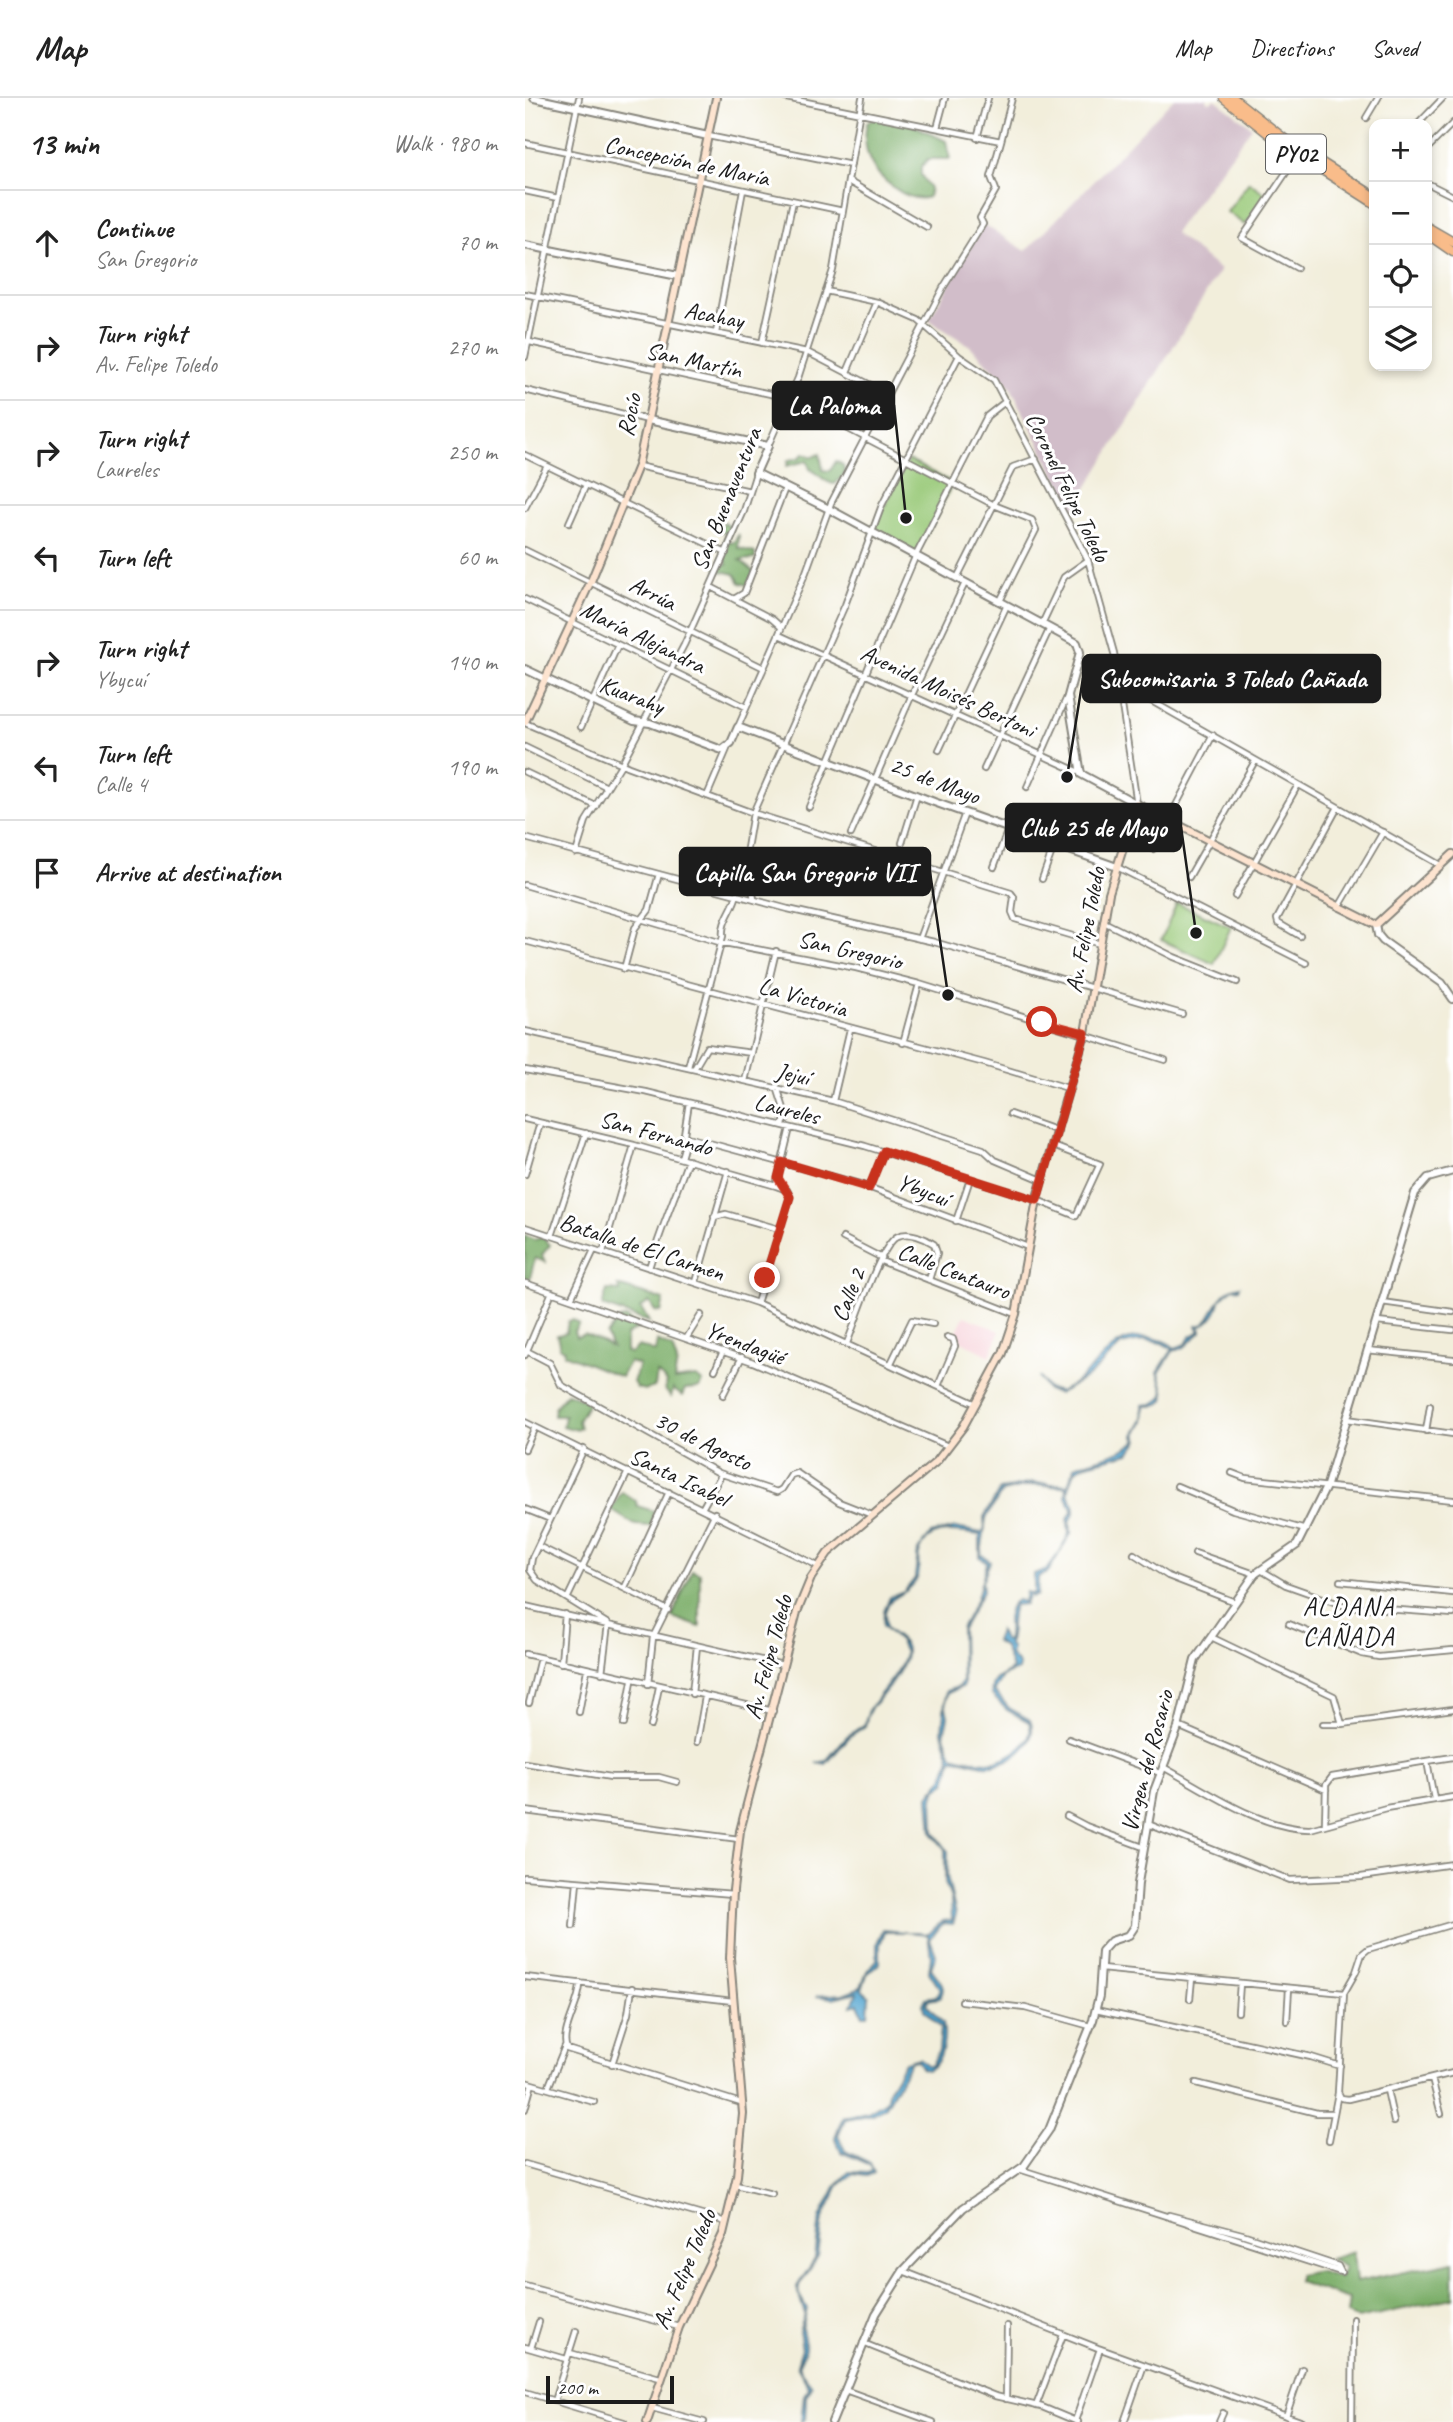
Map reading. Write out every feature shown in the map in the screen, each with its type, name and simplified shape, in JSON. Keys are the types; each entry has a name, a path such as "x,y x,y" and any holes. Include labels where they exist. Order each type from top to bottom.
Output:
{"highway":[{"name":"PY02","path":"1224,98 1298,155 1369,200"},
{"name":"PY02","path":"1233,98 1295,146 1369,193"},
{"path":"1432,230 1453,242"},
{"path":"1432,237 1453,251"}],"main road":[{"name":"Rocío","path":"525,723 573,622 638,466 716,98"},
{"path":"1137,804 1376,925 1453,854"},
{"name":"Av. Felipe Toledo","path":"647,2422 679,2327 727,2222 736,2185 743,2134 730,1940 733,1895 739,1839 797,1612 818,1566 872,1515 937,1461 977,1404 1003,1353 1016,1314 1037,1200 1085,1033 1103,921 1137,804"}],"street":[{"path":"534,98 851,165"},
{"path":"525,357 579,98"},
{"path":"786,98 1001,141"},
{"name":"San Buenaventura","path":"576,853 586,821 622,763 671,671 711,587 807,352 826,290 843,211 862,98"},
{"path":"937,128 945,98"},
{"path":"977,138 988,98"},
{"path":"707,796 811,562 829,509 923,326 983,224 980,219 982,212 996,190 991,177 1013,98"},
{"path":"1366,118 1378,98"},
{"path":"1423,119 1443,98"},
{"path":"1432,144 1453,123"},
{"name":"Concepción de María","path":"525,143 843,211"},
{"path":"1297,268 1242,238 1298,155"},
{"path":"848,181 927,227"},
{"path":"1432,186 1453,196"},
{"path":"716,332 743,190"},
{"path":"525,191 558,198"},
{"path":"762,342 793,201"},
{"path":"525,245 678,276"},
{"name":"Coronel Felipe Toledo","path":"826,290 877,302 923,326 994,380 1088,560 1114,653 1137,804"},
{"name":"Acahay","path":"525,293 807,352 888,394"},
{"path":"847,372 877,302"},
{"name":"San Martín","path":"527,342 789,398 994,505 1032,520 1036,525 1004,603"},
{"path":"754,899 745,854 753,813 823,654 872,531 959,356"},
{"path":"525,390 768,446"},
{"path":"809,807 916,555 987,416 1006,401"},
{"path":"525,455 726,553"},
{"path":"957,578 1013,467 1036,459"},
{"path":"525,508 547,466"},
{"path":"638,466 750,491"},
{"path":"756,473 872,531 1079,645 1068,696 1027,787"},
{"path":"569,523 586,485"},
{"path":"744,604 744,593 785,488"},
{"name":"Arrúa","path":"525,550 764,668"},
{"path":"1042,624 1064,576 1088,560"},
{"path":"851,834 965,582"},
{"path":"711,587 772,618 781,627"},
{"path":"734,599 744,593"},
{"name":"María Alejandra","path":"525,599 746,707"},
{"path":"939,750 1004,603"},
{"path":"984,769 1050,628"},
{"name":"Avenida Moisés Bertoni","path":"779,635 1081,774 1137,804"},
{"path":"581,727 617,646"},
{"name":"Kuarahy","path":"525,669 642,722 727,749"},
{"path":"1117,685 1132,690 1213,735 1440,865"},
{"path":"1068,696 1081,774"},
{"path":"525,723 753,813 1011,892 1015,919 1100,944"},
{"name":"25 de Mayo","path":"738,727 1054,846 1117,867 1305,963"},
{"path":"1153,849 1213,735"},
{"path":"525,747 607,787"},
{"path":"1189,877 1255,761"},
{"path":"525,772 596,806"},
{"path":"1235,896 1298,785"},
{"path":"902,843 917,795"},
{"path":"1300,936 1277,921 1338,807"},
{"path":"919,939 965,813"},
{"path":"995,867 1009,829"},
{"path":"1339,908 1383,832"},
{"path":"525,838 754,899 919,939 1182,1014"},
{"path":"1042,878 1054,846"},
{"path":"624,969 639,921 649,911 659,874"},
{"name":"San Gregorio","path":"525,885 639,921 719,942 776,951 919,984 1085,1033 1165,1060"},
{"path":"688,1067 723,925 734,910 737,894"},
{"path":"1103,921 1174,957 1237,982"},
{"path":"1376,925 1376,932 1383,940 1449,991"},
{"name":"La Victoria","path":"525,941 1071,1089"},
{"path":"745,1081 776,951"},
{"path":"904,1042 919,984"},
{"path":"833,1101 850,1029"},
{"name":"Jejuí","path":"525,1031 833,1101 983,1149 995,1160 1043,1181"},
{"path":"694,1069 707,1047 752,1053"},
{"name":"Laureles","path":"525,1070 688,1103 884,1151 1037,1200 1072,1215 1079,1214 1100,1166 1053,1146"},
{"path":"777,1087 787,1118 781,1126"},
{"path":"681,1158 688,1103"},
{"path":"1010,1114 1058,1131"},
{"name":"San Fernando","path":"525,1119 634,1145 787,1190"},
{"path":"525,1174 540,1123"},
{"path":"776,1186 790,1128"},
{"path":"552,1237 586,1133"},
{"name":"Ybycuí","path":"685,1135 869,1188 1028,1247"},
{"path":"603,1252 634,1145"},
{"path":"869,1188 884,1151"},
{"path":"649,1268 666,1213 674,1200 688,1160"},
{"path":"696,1282 728,1171"},
{"name":"Virgen del Rosario","path":"833,2422 863,2343 888,2292 903,2271 963,2208 1019,2169 1037,2150 1049,2130 1096,2010 1102,1951 1107,1943 1129,1935 1135,1926 1148,1824 1161,1770 1178,1726 1191,1672 1210,1637 1258,1572 1290,1552 1306,1531 1327,1485 1420,1184 1435,1175 1453,1171"},
{"path":"757,1303 790,1197 778,1178"},
{"path":"956,1221 970,1179"},
{"path":"714,1217 726,1214 779,1229"},
{"name":"Batalla de El Carmen","path":"525,1227 757,1303 977,1404"},
{"path":"881,1260 888,1245 898,1236 912,1234 930,1241 937,1249 929,1280"},
{"name":"Calle Centauro","path":"843,1238 881,1260 1016,1314"},
{"path":"571,1299 594,1250"},
{"name":"Calle 2","path":"847,1343 881,1260"},
{"name":"Yrendagüé","path":"525,1283 742,1357 948,1446"},
{"path":"525,1352 552,1292"},
{"path":"1383,1303 1453,1312"},
{"path":"686,1339 701,1315"},
{"path":"891,1363 912,1320 933,1324"},
{"path":"1377,1322 1453,1330"},
{"path":"938,1386 955,1346 953,1339 947,1337"},
{"path":"1367,1350 1453,1359"},
{"path":"715,1370 723,1351"},
{"name":"30 de Agosto","path":"525,1352 550,1363 561,1385 721,1474 777,1492 791,1475 797,1473 839,1502 872,1515"},
{"path":"723,1395 742,1357"},
{"path":"1426,1430 1430,1406"},
{"path":"1346,1419 1453,1434"},
{"name":"Santa Isabel","path":"525,1422 703,1507 818,1566"},
{"path":"525,1449 535,1427"},
{"path":"584,1449 527,1564 537,1580 608,1624"},
{"path":"568,1597 628,1472"},
{"path":"1232,1473 1245,1478 1453,1500"},
{"path":"703,1507 721,1474"},
{"path":"1177,1486 1233,1510 1306,1531"},
{"path":"625,1587 669,1492"},
{"path":"525,1509 551,1519"},
{"path":"648,1685 653,1637 715,1513"},
{"path":"538,1546 668,1610"},
{"path":"1195,1552 1258,1572 1345,1606 1453,1614"},
{"path":"1135,1555 1168,1576 1235,1602"},
{"path":"1340,1581 1453,1593"},
{"path":"574,1616 581,1605"},
{"path":"525,1606 783,1665"},
{"path":"561,1663 565,1614"},
{"path":"602,1673 608,1624"},
{"path":"1289,1624 1361,1654 1379,1657 1453,1650"},
{"path":"1210,1637 1333,1696 1342,1724"},
{"path":"692,1694 697,1646"},
{"path":"525,1654 648,1685 773,1711"},
{"path":"529,1703 540,1658"},
{"path":"579,1712 587,1670"},
{"path":"624,1724 632,1681"},
{"path":"651,1727 659,1687"},
{"path":"697,1742 705,1697"},
{"path":"1323,1724 1342,1724 1453,1709"},
{"path":"1178,1726 1326,1790"},
{"path":"1069,1739 1161,1770 1279,1825 1310,1829 1434,1798 1453,1797"},
{"path":"1325,1824 1328,1780 1335,1776 1453,1757"},
{"path":"1427,1761 1434,1798"},
{"path":"525,1763 611,1777 659,1777 677,1782"},
{"path":"525,1811 739,1839"},
{"path":"1067,1816 1143,1847"},
{"path":"1148,1824 1290,1880 1361,1877 1453,1864"},
{"path":"525,1877 733,1895"},
{"path":"573,1926 577,1882"},
{"path":"1329,2140 1338,2092 1344,1993 1362,1954 1368,1949 1453,1924"},
{"path":"1101,1969 1344,1993"},
{"path":"525,1977 733,2001"},
{"path":"1190,1999 1192,1978"},
{"path":"548,2088 565,2046 580,1993 580,1983"},
{"path":"1238,2012 1240,1983"},
{"path":"612,2064 628,2014 632,1988"},
{"path":"1287,2021 1289,1988"},
{"path":"962,2001 1025,2008 1091,2026"},
{"path":"1096,2010 1340,2066"},
{"path":"565,2046 612,2064 741,2103"},
{"path":"1338,2092 1341,2098 1348,2099 1453,2073"},
{"path":"1431,2079 1441,2114"},
{"path":"525,2082 594,2102"},
{"path":"1196,2083 1317,2113 1334,2113"},
{"path":"525,2109 532,2084"},
{"path":"1387,2090 1394,2123"},
{"path":"525,2164 727,2222"},
{"path":"1019,2169 1338,2273 1341,2272 1338,2266 1242,2234 1145,2210"},
{"path":"736,2185 772,2194"},
{"path":"903,2271 1100,2349 1303,2422"},
{"path":"525,2286 679,2327"},
{"path":"1352,2422 1353,2319"},
{"path":"531,2348 539,2322"},
{"path":"1006,2399 1007,2326"},
{"path":"554,2401 576,2331"},
{"path":"1036,2406 1063,2334"},
{"path":"863,2343 1006,2399 1036,2406 1077,2421 1100,2349"},
{"path":"525,2347 566,2359"},
{"path":"570,2353 660,2378"},
{"path":"1124,2422 1144,2365"},
{"path":"1286,2416 1302,2369"},
{"path":"844,2390 930,2421"},
{"path":"525,2392 624,2422"},
{"path":"651,2407 704,2422"},
{"path":"1219,2422 1223,2413"}],"shaded area":[{"path":"1174,98 1206,98 1208,103 1215,99 1252,127 1174,233 1220,270 1073,511 1010,386 970,346 929,320 983,224 1026,251"},
{"path":"964,1316 1000,1331 990,1356 954,1337"}],"green space":[{"path":"876,117 907,122 946,141 950,159 928,159 921,167 921,175 930,188 928,197 903,194 874,168 867,152 865,133 867,123"},
{"path":"1249,182 1267,195 1245,225 1227,212"},
{"path":"804,453 813,457 820,454 823,470 830,471 836,461 843,465 845,474 835,484 831,484 810,469 807,461 787,466 788,460 799,458"},
{"path":"908,460 953,483 916,555 872,531"},
{"path":"724,522 732,529 727,543 734,542 739,534 738,548 755,553 755,559 740,560 754,572 747,585 740,583 735,574 716,570 716,566 727,564 723,550 726,532 718,531"},
{"path":"1177,903 1231,927 1214,964 1161,940"},
{"path":"525,1235 534,1240 543,1237 550,1245 542,1255 545,1262 535,1258 529,1282 525,1280"},
{"path":"618,1286 664,1300 661,1312 655,1311 649,1302 641,1308 649,1322 602,1306 607,1290 620,1291"},
{"path":"626,1318 638,1328 626,1335 626,1352 631,1353 639,1346 655,1352 657,1341 672,1348 677,1362 674,1380 696,1377 703,1382 700,1388 685,1389 682,1396 673,1389 671,1397 665,1390 667,1382 657,1373 655,1387 645,1390 637,1388 633,1382 639,1365 629,1362 621,1377 564,1354 565,1350 560,1348 557,1335 566,1333 568,1321 573,1320 579,1324 574,1331 576,1337 585,1334 612,1347 606,1335 619,1319"},
{"path":"567,1393 589,1402 578,1421 580,1428 576,1430 563,1426 565,1416 554,1416 555,1407"},
{"path":"622,1492 636,1501 637,1506 654,1511 651,1526 635,1525 611,1510"},
{"path":"692,1570 700,1573 700,1627 672,1617"},
{"path":"1353,2252 1356,2282 1453,2262 1453,2298 1358,2319 1347,2314 1349,2299 1298,2282 1298,2275 1318,2271 1340,2278 1344,2267 1330,2259"}],"water":[{"path":"1220,1300 1216,1312 1205,1324"},
{"path":"1205,1324 1198,1327 1201,1332 1183,1348 1173,1351 1159,1373 1164,1390 1158,1372 1173,1349 1162,1343 1145,1340 1121,1345 1089,1376 1058,1394 1047,1390 1039,1377 1048,1389 1060,1392 1076,1382 1118,1344 1132,1339 1155,1339 1175,1348 1186,1344 1190,1337 1200,1331 1197,1326"},
{"path":"1164,1390 1164,1400 1154,1405 1145,1406 1144,1421 1136,1434 1139,1440 1129,1453 1087,1464 1075,1470 1068,1491 1075,1507 1070,1522 1071,1533 1061,1550 1069,1534 1068,1519 1073,1509 1066,1497 1067,1487 1032,1485 1002,1492 986,1518 985,1527 984,1517 1000,1490 1032,1483 1068,1485 1075,1466 1130,1445 1137,1440 1134,1435 1144,1418 1143,1405 1153,1404 1162,1398"},
{"path":"956,1528 981,1533 984,1530 981,1554 990,1562 982,1581 983,1591 962,1629 963,1686 948,1693 945,1702 948,1717 944,1735 952,1755 988,1762 1012,1754 1028,1738 1031,1729 1029,1722 1007,1710 992,1695 993,1684 997,1678 1012,1669 1004,1647 995,1641 999,1631 1003,1640 1007,1641 1012,1604 1017,1600 1024,1602 1026,1592 1034,1594 1034,1574 1046,1570 1059,1553 1048,1572 1038,1577 1037,1595 1032,1597 1029,1594 1025,1604 1014,1605 1008,1644 1012,1648 1010,1655 1019,1665 1018,1670 1002,1676 994,1691 1009,1708 1030,1720 1032,1729 1031,1737 1011,1758 993,1765 952,1759 946,1782 936,1790 933,1799 934,1832 948,1851 947,1876 956,1914 953,1924 943,1923 930,1939 936,1955 931,1968 943,1989 940,1998 928,2000 926,2004 943,2023 944,2043 937,2062 928,2070 922,2069 917,2060 911,2061 886,2106 873,2114 845,2119 838,2135 845,2151 870,2163 872,2169 869,2164 841,2152 835,2137 843,2117 868,2112 886,2101 889,2089 905,2062 919,2058 928,2066 932,2065 939,2050 941,2027 924,2010 923,2004 926,1998 937,1996 940,1989 929,1972 931,1956 928,1935 924,1934 929,1934 942,1921 952,1920 951,1899 945,1882 945,1849 932,1833 929,1796 943,1778 950,1758 942,1732 946,1691 958,1687 962,1681 961,1628 976,1601 987,1563 980,1557 980,1535 944,1532 925,1542 931,1534"},
{"path":"923,1545 918,1557 919,1573 916,1581 910,1588 906,1591 889,1602 885,1612 886,1627 905,1646 906,1653 904,1661 894,1680 872,1706 897,1672 905,1653 900,1642 883,1626 884,1611 890,1597 904,1592 915,1578 918,1551"},
{"path":"867,1716 865,1726 850,1736 826,1764 816,1763 826,1761 846,1737 865,1724"},
{"path":"883,1930 906,1932 885,1932 880,1944 880,1963 867,1974 862,1990 869,1996 868,2015 863,2015 858,2004 852,2006 857,1992 833,1998 816,1996 843,1994 861,1987 867,1971 877,1960 877,1943"},
{"path":"873,2170 874,2173 867,2176 853,2174 839,2185 823,2218 818,2256 798,2291 797,2287 815,2259 820,2218 835,2187 849,2172 868,2173"},
{"path":"799,2296 807,2309 802,2329 806,2348 799,2364 801,2372 812,2386 806,2396 805,2419 801,2422 804,2395 809,2388 797,2365 802,2348 799,2331 805,2315"}],"place":[{"name":"La Paloma","path":"906,518"},
{"name":"Subcomisaria 3 Toledo Cañada","path":"1067,777"},
{"name":"Club 25 de Mayo","path":"1196,933"},
{"name":"Capilla San Gregorio VII","path":"948,995"}],"district":[{"name":"ALDANA CAÑADA","path":"1349,1621"}],"route":[{"path":"765,1278 790,1197 790,1193 778,1178 782,1162 869,1188 884,1151 1037,1200 1085,1033 1042,1022"}]}
